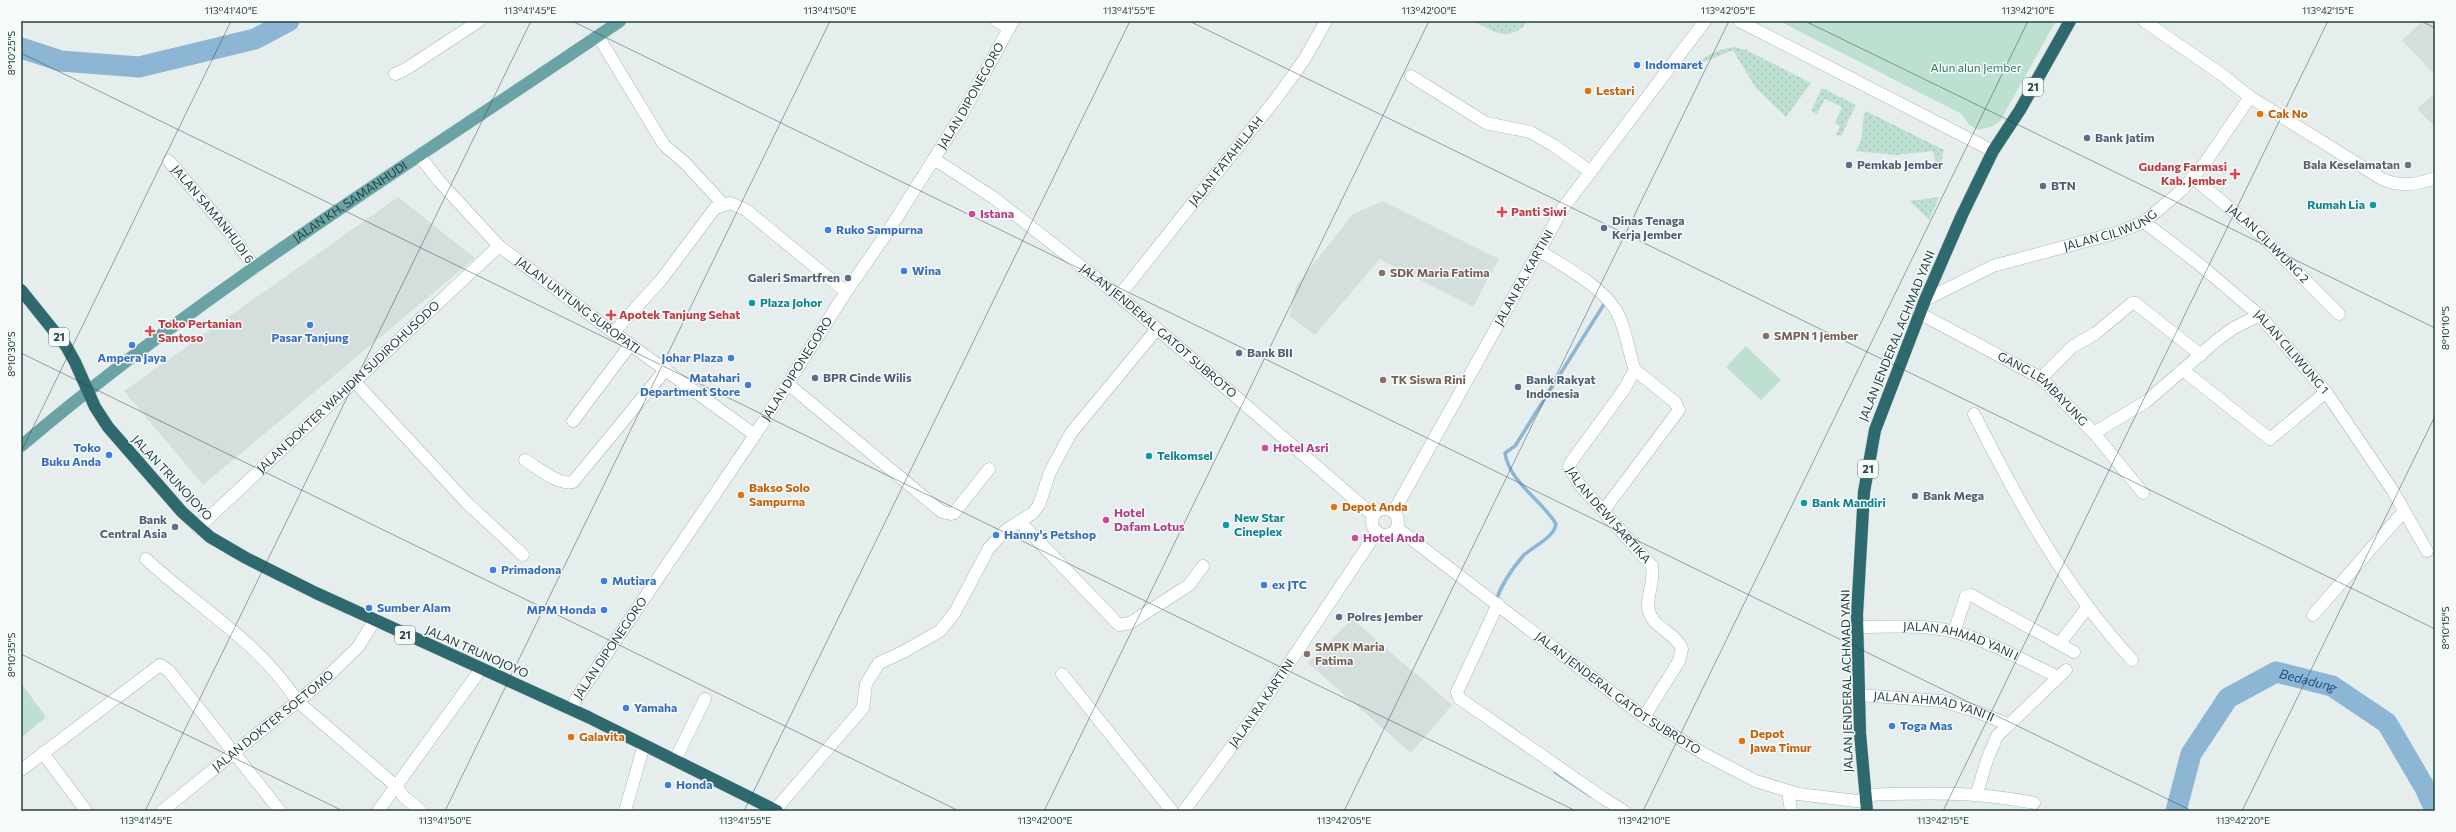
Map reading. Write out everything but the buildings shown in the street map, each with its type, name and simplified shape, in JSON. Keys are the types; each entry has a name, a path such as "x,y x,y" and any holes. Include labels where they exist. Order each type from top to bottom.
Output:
{"highway":[{"name":"JALAN JENDERAL ACHMAD YANI","path":"1865,803 1859,695 1858,627 1863,508 1871,450 1882,409 1919,313 1993,151 2020,110 2070,21"},
{"name":"21","path":"21,290 66,346 75,362 87,391"},
{"name":"JALAN TRUNOJOYO","path":"87,391 108,427 133,458 198,528 246,558 374,621 572,710 776,810"}],"main road":[{"name":"JALAN KH. SAMANHUDI","path":"21,446 87,391 255,268 419,155 620,21"}],"street":[{"path":"395,74 406,69 479,21"},
{"path":"997,21 1011,25"},
{"name":"JALAN FATAHILLAH","path":"1118,296 1278,96 1304,60 1326,21"},
{"name":"JALAN RA. KARTINI","path":"1394,511 1563,208 1592,172 1705,21"},
{"path":"1739,21 1993,151"},
{"path":"2144,21 2250,97 2382,179 2393,183 2408,185 2435,178"},
{"name":"JALAN DIPONEGORO","path":"572,710 581,692 755,435 846,292 889,230 934,159 1011,25"},
{"path":"598,36 664,145 684,162 724,205"},
{"path":"1411,76 1486,123 1530,132 1553,145 1592,172"},
{"name":"JALAN CILIWUNG","path":"1925,300 1993,266 2116,233 2144,222 2182,190 2205,163 2250,97"},
{"name":"JALAN UNTUNG SUROPATI","path":"419,155 439,181 499,246 630,345 666,369 755,435"},
{"name":"JALAN JENDERAL GATOT SUBROTO","path":"934,159 994,198 1118,296 1373,515"},
{"name":"JALAN SAMANHUDI 6","path":"169,161 229,232 255,268"},
{"name":"JALAN CILIWUNG 2","path":"2192,177 2254,228 2339,314"},
{"path":"614,332 661,280 715,208 730,203 746,210 846,292"},
{"name":"JALAN CILIWUNG 1","path":"2144,222 2199,264 2259,315 2326,392 2393,491 2427,551"},
{"name":"JALAN DOKTER WAHIDIN SUDIROHUSODO","path":"198,528 499,246"},
{"path":"1540,251 1578,276 1607,299 1616,310 1635,370 1675,402 1679,410 1604,510"},
{"path":"2041,378 2072,347 2096,333 2132,303 2135,303 2201,355"},
{"name":"GANG LEMBAYUNG","path":"1919,313 2041,378 2094,433 2143,493"},
{"path":"2094,433 2147,401 2232,329 2259,315"},
{"path":"776,810 863,708 866,684 879,663 904,652 940,630 966,595 989,548 1006,530 1033,513 1039,505 1050,472 1071,433 1156,329"},
{"path":"573,421 630,345"},
{"path":"525,460 555,478 567,482 573,482 666,369"},
{"name":"JALAN DEWI SARTIKA","path":"1635,370 1623,392 1571,462 1569,467 1579,484 1604,510 1652,566 1654,577 1648,605 1649,613 1676,638 1682,649 1679,661 1644,717"},
{"path":"2184,371 2270,438 2326,392"},
{"path":"355,382 467,503 523,555"},
{"path":"788,384 942,512 951,514 954,512 989,469"},
{"path":"1974,414 2034,528 2087,608 2132,660"},
{"path":"1380,509 1394,511 1398,519 1397,528 1386,535 1377,532 1372,524 1373,515 1380,509"},
{"path":"2313,614 2404,511"},
{"path":"1020,522 1119,625 1130,623 1188,585 1203,566"},
{"name":"JALAN JENDERAL GATOT SUBROTO","path":"1397,528 1644,717 1733,770 1788,791 1812,797 1865,803 1928,792 1977,793 2034,802"},
{"name":"JALAN RA KARTINI","path":"1184,811 1249,723 1377,532"},
{"path":"146,559 176,587 237,635 288,687 297,701 396,786 404,797 421,811"},
{"path":"1954,632 1966,596 1971,595 2074,652"},
{"path":"1498,604 1457,692 1458,698 1624,811"},
{"path":"2060,643 2087,608"},
{"name":"JALAN DOKTER SOETOMO","path":"171,808 233,752 324,680 358,647 374,621"},
{"name":"JALAN AHMAD YANI I","path":"1858,627 1914,628 1954,632 2062,673 2007,724"},
{"path":"21,770 156,668 162,666 169,671 280,811"},
{"path":"378,811 481,669"},
{"path":"1062,674 1172,811"},
{"name":"JALAN AHMAD YANI II","path":"1859,695 1942,701 1978,712 2007,724"},
{"path":"675,760 704,699"},
{"path":"1977,793 1991,748 1997,736 2007,724"},
{"path":"625,811 644,745"},
{"path":"43,753 86,811"},
{"path":"1788,791 1791,811"}],"shaded area":[{"path":"2423,21 2435,21 2435,75 2402,40"},
{"path":"2435,93 2435,127 2417,109"},
{"name":"Pasar Tanjung","path":"398,197 475,258 203,485 124,391"},
{"path":"1383,201 1499,259 1473,307 1380,259 1315,335 1289,316 1297,285 1353,214"},
{"path":"1352,619 1452,705 1411,753 1308,663"}],"green space":[{"path":"1474,21 1528,21 1515,32 1502,34"},
{"name":"Alun alun Jember","path":"1779,21 2056,21 2000,121 1991,127 1978,130 1968,124 1962,114"},
{"path":"1735,47 1746,50 1811,83 1786,117 1755,87 1733,50 1695,66 1704,58 1713,53"},
{"path":"1822,88 1856,105 1841,136 1836,135 1840,126 1835,123 1842,107 1825,99 1817,114 1811,111"},
{"path":"1866,111 1944,150 1938,173 1933,151 1896,155 1855,151 1861,142 1863,121"},
{"path":"1939,197 1929,220 1910,201"},
{"path":"1746,346 1781,380 1761,400 1726,367"},
{"path":"21,683 46,717 21,738"}],"waterway":[{"path":"21,48 61,61 139,67 255,39 289,21"},
{"path":"1496,601 1504,583 1519,561 1527,552 1547,538 1551,534 1556,524 1543,507 1519,482 1508,463 1505,453 1515,446 1606,301"},
{"name":"Bedadung","path":"2176,811 2191,754 2228,698 2276,672 2332,686 2387,723 2425,788 2435,810"},
{"path":"1555,772 1591,796"}],"place":[{"name":"Indomaret","path":"1637,65"},
{"name":"Lestari","path":"1588,91"},
{"name":"Cak No","path":"2260,114"},
{"name":"Bank Jatim","path":"2087,138"},
{"name":"Pemkab Jember","path":"1849,165"},
{"name":"Bala Keselamatan","path":"2408,165"},
{"name":"Gudang Farmasi Kab. Jember","path":"2235,174"},
{"name":"BTN","path":"2043,186"},
{"name":"Rumah Lia","path":"2373,205"},
{"name":"Panti Siwi","path":"1502,212"},
{"name":"Istana","path":"972,214"},
{"name":"Dinas Tenaga Kerja Jember","path":"1604,228"},
{"name":"Ruko Sampurna","path":"828,230"},
{"name":"Wina","path":"904,271"},
{"name":"SDK Maria Fatima","path":"1382,273"},
{"name":"Galeri Smartfren","path":"848,278"},
{"name":"Plaza Johor","path":"752,303"},
{"name":"Apotek Tanjung Sehat","path":"611,315"},
{"name":"Pasar Tanjung","path":"310,325"},
{"name":"Toko Pertanian Santoso","path":"150,331"},
{"name":"SMPN 1 Jember","path":"1766,336"},
{"name":"Ampera Jaya","path":"132,345"},
{"name":"Bank BII","path":"1239,353"},
{"name":"Johar Plaza","path":"731,358"},
{"name":"BPR Cinde Wilis","path":"815,378"},
{"name":"TK Siswa Rini","path":"1383,380"},
{"name":"Matahari Department Store","path":"748,385"},
{"name":"Bank Rakyat Indonesia","path":"1518,387"},
{"name":"Hotel Asri","path":"1265,448"},
{"name":"Toko Buku Anda","path":"109,455"},
{"name":"Telkomsel","path":"1149,456"},
{"name":"Bakso Solo Sampurna","path":"741,495"},
{"name":"Bank Mega","path":"1915,496"},
{"name":"Bank Mandiri","path":"1804,503"},
{"name":"Depot Anda","path":"1334,507"},
{"name":"Hotel Dafam Lotus","path":"1106,520"},
{"name":"New Star Cineplex","path":"1226,525"},
{"name":"Bank Central Asia","path":"175,527"},
{"name":"Hanny's Petshop","path":"996,535"},
{"name":"Hotel Anda","path":"1355,538"},
{"name":"Primadona","path":"493,570"},
{"name":"Mutiara","path":"604,581"},
{"name":"ex JTC","path":"1264,585"},
{"name":"Sumber Alam","path":"369,608"},
{"name":"MPM Honda","path":"604,610"},
{"name":"Polres Jember","path":"1339,617"},
{"name":"SMPK Maria Fatima","path":"1307,654"},
{"name":"Yamaha","path":"626,708"},
{"name":"Toga Mas","path":"1892,726"},
{"name":"Galavita","path":"571,737"},
{"name":"Depot Jawa Timur","path":"1742,741"},
{"name":"Honda","path":"668,785"}]}
